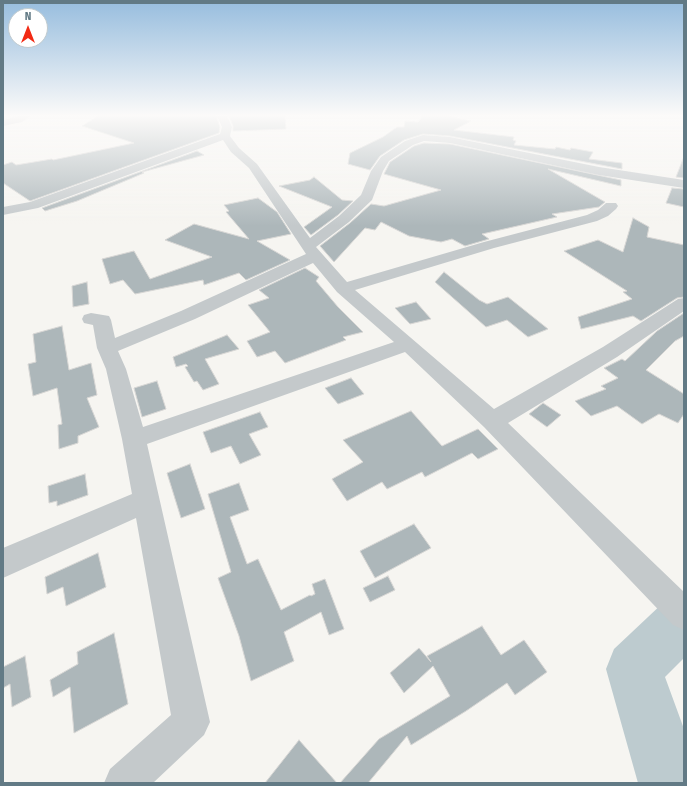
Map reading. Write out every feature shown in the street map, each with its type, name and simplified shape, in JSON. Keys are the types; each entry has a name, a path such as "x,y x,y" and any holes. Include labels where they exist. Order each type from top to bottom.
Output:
{"street":[{"path":"3,211 33,205 159,153"},
{"path":"239,153 253,166 265,181 312,251 343,288 408,344 492,421 677,608"},
{"path":"107,348 188,315 312,251 367,197 377,171 385,159 394,153"},
{"path":"513,153 599,170 684,184"},
{"path":"343,288 489,245 592,218 603,213 611,206"},
{"path":"492,421 610,352 684,303"},
{"path":"91,319 102,320 107,348 116,369 134,439 191,722 124,783"},
{"path":"134,439 408,344"},
{"path":"3,563 147,500"}],"building":[{"path":"88,153 164,153 30,201 3,183 3,165 12,162 16,165 53,160"},
{"path":"192,153 200,153 204,155 142,172 144,173 77,201 45,211 42,208"},
{"path":"350,153 385,153 380,156 370,170 348,164"},
{"path":"404,153 491,153 621,180 621,186 548,169 605,202 599,207 552,214 557,217 482,234 489,239 465,246 452,239 441,242 409,236 381,222 375,230 365,228 334,262 320,246 350,223 371,204 384,206 441,190 384,174 390,162"},
{"path":"537,153 593,153 589,159 622,163 622,169"},
{"path":"683,159 684,178 676,177"},
{"path":"314,177 342,200 353,201 338,215 311,235 304,227 332,207 279,186 310,180"},
{"path":"672,188 684,189 684,207 666,203"},
{"path":"258,198 277,212 291,234 257,241 290,260 246,280 239,273 204,285 203,280 135,294 123,280 110,284 102,259 134,251 150,279 212,257 165,240 194,224 249,239 226,212 229,211 224,205"},
{"path":"633,218 649,227 647,237 684,245 684,297 677,298 641,321 633,316 581,329 578,317 632,299 623,292 627,291 564,251 598,240 623,252"},
{"path":"305,268 319,277 316,281 338,307 363,332 343,337 346,340 285,363 275,351 257,357 247,341 270,332 248,305 269,298 259,290"},
{"path":"444,272 479,300 487,304 508,297 548,329 528,337 507,320 486,327 435,282"},
{"path":"87,282 89,304 73,307 72,286"},
{"path":"416,302 431,319 410,324 395,308"},
{"path":"684,313 684,336 675,341 646,370 684,394 684,414 678,423 659,414 642,424 617,406 591,416 575,401 606,389 601,386 618,378 604,368 622,359 625,361 657,331"},
{"path":"62,326 69,370 91,363 97,395 87,398 99,427 78,436 78,443 59,449 58,425 62,424 57,388 33,396 28,364 36,362 33,334"},
{"path":"227,335 239,349 205,359 219,384 203,390 197,381 194,382 185,367 188,366 186,364 176,367 173,357"},
{"path":"351,378 364,394 338,404 325,388"},
{"path":"157,381 166,409 142,417 134,388"},
{"path":"543,403 561,415 547,427 529,414"},
{"path":"411,411 442,446 478,429 498,449 478,459 472,453 425,477 422,472 387,489 382,482 347,501 332,479 363,462 343,440"},
{"path":"260,412 268,427 249,434 261,455 240,464 231,446 211,453 203,432"},
{"path":"190,464 205,509 181,518 167,473"},
{"path":"85,474 88,495 57,506 57,501 49,503 48,486"},
{"path":"239,483 249,510 230,517 247,564 258,559 281,610 310,595 315,594 312,584 325,579 344,629 329,635 321,612 284,632 294,661 251,681 239,636 218,578 231,572 208,494"},
{"path":"414,524 431,548 375,578 360,551"},
{"path":"98,553 106,587 66,606 63,587 47,594 45,577"},
{"path":"388,576 395,590 370,602 363,588"},
{"path":"482,626 501,655 524,640 547,672 515,695 507,683 466,711 411,745 407,736 368,783 340,783 379,739 450,696 433,666 404,693 390,673 419,648 431,662 427,656"},
{"path":"114,633 128,704 74,733 70,687 53,697 50,680 78,664 77,652"},
{"path":"25,656 31,697 12,707 10,684 3,688 3,667"},
{"path":"299,740 337,783 265,783"}],"waterway":[{"path":"671,783 634,669 684,620"}]}
